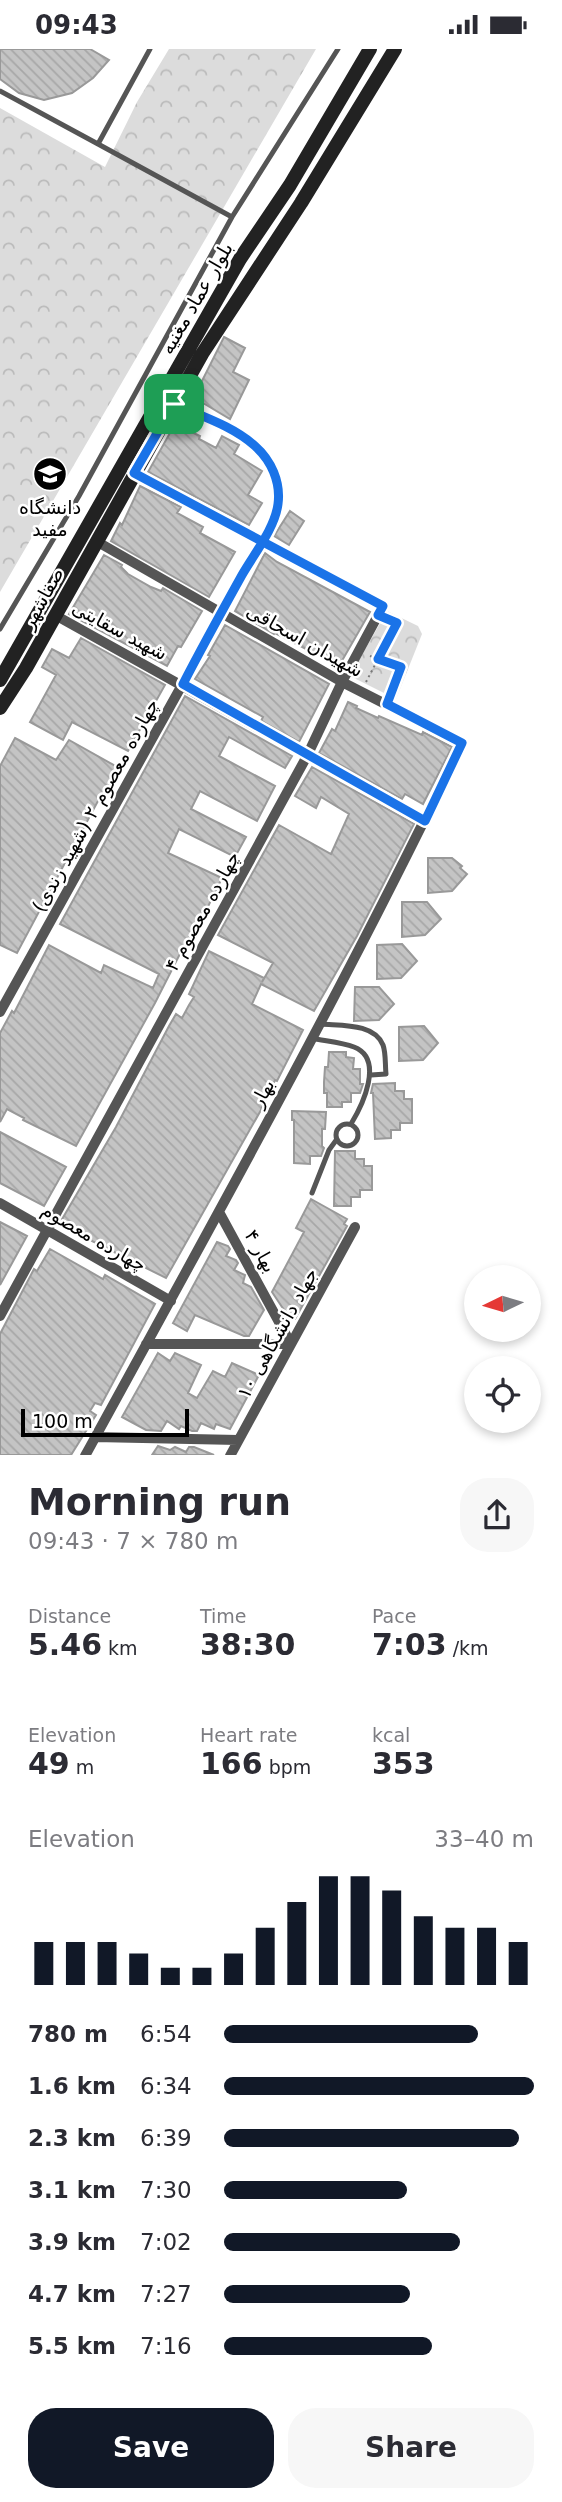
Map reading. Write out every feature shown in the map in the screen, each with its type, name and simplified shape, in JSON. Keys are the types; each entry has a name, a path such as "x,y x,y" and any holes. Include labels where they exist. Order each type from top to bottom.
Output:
{"main road":[{"name":"بلوار عماد مغنیه","path":"0,680 240,259 290,185 370,49"},
{"name":"بلوار عماد مغنیه","path":"243,288 301,203 395,49"},
{"name":"صفاشهر","path":"0,708 26,668 134,473 243,288"}],"street":[{"name":"چهارده معصوم ۲ (شهید زندی)","path":"0,1013 276,516 279,502 278,483 270,464 256,447 236,432 174,404"},
{"path":"134,473 262,541 381,610"},
{"name":"شهیدان اسحاقی","path":"96,541 342,682 462,743"},
{"name":"چهارده معصوم ۴","path":"0,1316 307,756 342,682 381,610"},
{"name":"شهید سقایتی","path":"55,615 425,821"},
{"name":"بهار","path":"85,1455 219,1212 425,821 462,743"},
{"name":"چهارده معصوم","path":"0,1203 171,1301"},
{"name":"بهار ۴","path":"219,1212 291,1344"},
{"name":"جهاد دانشگاهی ۱۰","path":"230,1455 355,1227"},
{"path":"146,1344 291,1344"},
{"path":"96,1437 238,1440"}],"lane":[{"path":"98,144 150,49"},
{"path":"0,629 92,473 232,217 338,49"},
{"path":"0,91 232,217"},
{"path":"318,1024 361,1028 376,1034 384,1046 386,1074 371,1075"},
{"path":"311,1038 356,1047 366,1058 371,1075 363,1104 351,1124"},
{"path":"312,1193 342,1124 351,1124 357,1130 358,1138 352,1145 343,1145 337,1139"}],"path":[{"path":"361,691 397,623 381,610"},
{"path":"358,652 401,667 387,704"}],"green space":[{"name":"دانشگاه مفید","path":"169,49 316,49 0,592 0,108 105,167 137,102"},
{"path":"387,611 418,626 422,634 396,699 350,676"}],"building":[{"path":"0,49 90,49 109,60 93,78 72,93 44,100 19,93 0,79"},
{"path":"224,337 245,348 233,372 249,380 230,419 203,403 200,407 189,402"},
{"path":"175,424 200,436 199,439 216,448 222,436 239,445 234,454 262,471 248,495 262,503 249,525 148,472"},
{"path":"140,486 181,507 177,513 203,527 200,533 235,552 209,597 111,541 120,523 122,525"},
{"path":"290,511 304,521 289,545 274,536"},
{"path":"265,553 370,612 339,666 235,611"},
{"path":"104,555 122,565 128,574 161,591 163,588 202,611 167,666 69,614"},
{"path":"225,625 329,684 299,742 261,721 263,717 195,679"},
{"path":"81,638 165,685 128,751 72,722 63,740 30,722 56,675 42,667 52,649 69,658"},
{"path":"185,696 292,756 285,768 229,737 219,756 275,786 257,821 200,791 191,809 246,837 235,857 179,829 168,853 222,878 197,929 188,938 76,1146 23,1120 24,1118 7,1109 0,1122 0,1033 12,1011 14,1013 49,945 101,973 104,965 153,988 159,974 60,924"},
{"path":"348,702 378,718 379,716 422,735 423,732 452,747 423,804 405,794 402,799 319,753 332,729 335,731"},
{"path":"15,738 56,760 69,740 119,768 101,800 99,799 17,953 0,945 0,766"},
{"path":"312,767 414,824 357,936 314,1011 261,984 252,1004 303,1030 166,1278 62,1226 61,1221 116,1127 176,1014 182,1018 194,997 189,994 209,951 264,978 262,982 273,963 218,935 279,825 331,854 349,814 321,797 316,808 295,796"},
{"path":"428,858 452,858 467,874 452,891 428,893"},
{"path":"402,902 427,902 441,919 425,935 402,937"},
{"path":"402,944 417,961 401,978 377,979 377,945"},
{"path":"355,987 379,987 394,1004 379,1020 354,1021"},
{"path":"424,1026 438,1043 423,1060 399,1061 399,1027"},
{"path":"329,1052 346,1052 346,1057 354,1058 353,1069 360,1069 360,1084 363,1084 360,1093 351,1093 351,1102 342,1102 342,1107 327,1107 324,1082"},
{"path":"395,1083 395,1091 404,1091 404,1099 412,1099 412,1123 400,1123 400,1130 391,1130 391,1138 375,1139 371,1093 373,1084"},
{"path":"292,1111 326,1112 325,1129 322,1129 324,1148 321,1156 310,1156 310,1164 294,1163"},
{"path":"0,1132 66,1167 44,1206 0,1183"},
{"path":"335,1151 355,1151 355,1159 364,1159 364,1166 372,1166 372,1190 360,1190 360,1197 351,1197 351,1206 334,1206"},
{"path":"311,1199 347,1219 344,1224 347,1226 295,1319 290,1319 272,1292 304,1232 296,1228"},
{"path":"0,1222 27,1236 0,1285"},
{"path":"217,1242 228,1246 230,1249 226,1256 236,1260 238,1263 234,1270 245,1275 243,1283 251,1287 264,1310 249,1336 195,1315 187,1331 173,1323"},
{"path":"50,1249 103,1279 105,1275 155,1304 101,1405 95,1403 90,1411 96,1415 71,1455 0,1455 0,1334 34,1269 37,1271"},
{"path":"158,1353 170,1361 175,1353 201,1365 188,1393 197,1398 213,1371 225,1377 232,1363 259,1375 230,1429 216,1424 214,1429 201,1423 197,1431 192,1431 181,1426 179,1429 167,1421 161,1431 146,1430 122,1417"},
{"path":"158,1446 170,1450 175,1447 186,1452 189,1447 194,1447 214,1455 152,1455"}],"place":[{"name":"دانشگاه مفید","path":"50,474"}],"route":[{"path":"174,404 134,473 262,541 383,606 378,615 397,623 378,659 401,667 387,704 462,743 425,821 183,684 221,613 262,541 276,516 279,502 278,483 270,464 256,447 236,432 174,404"}]}
